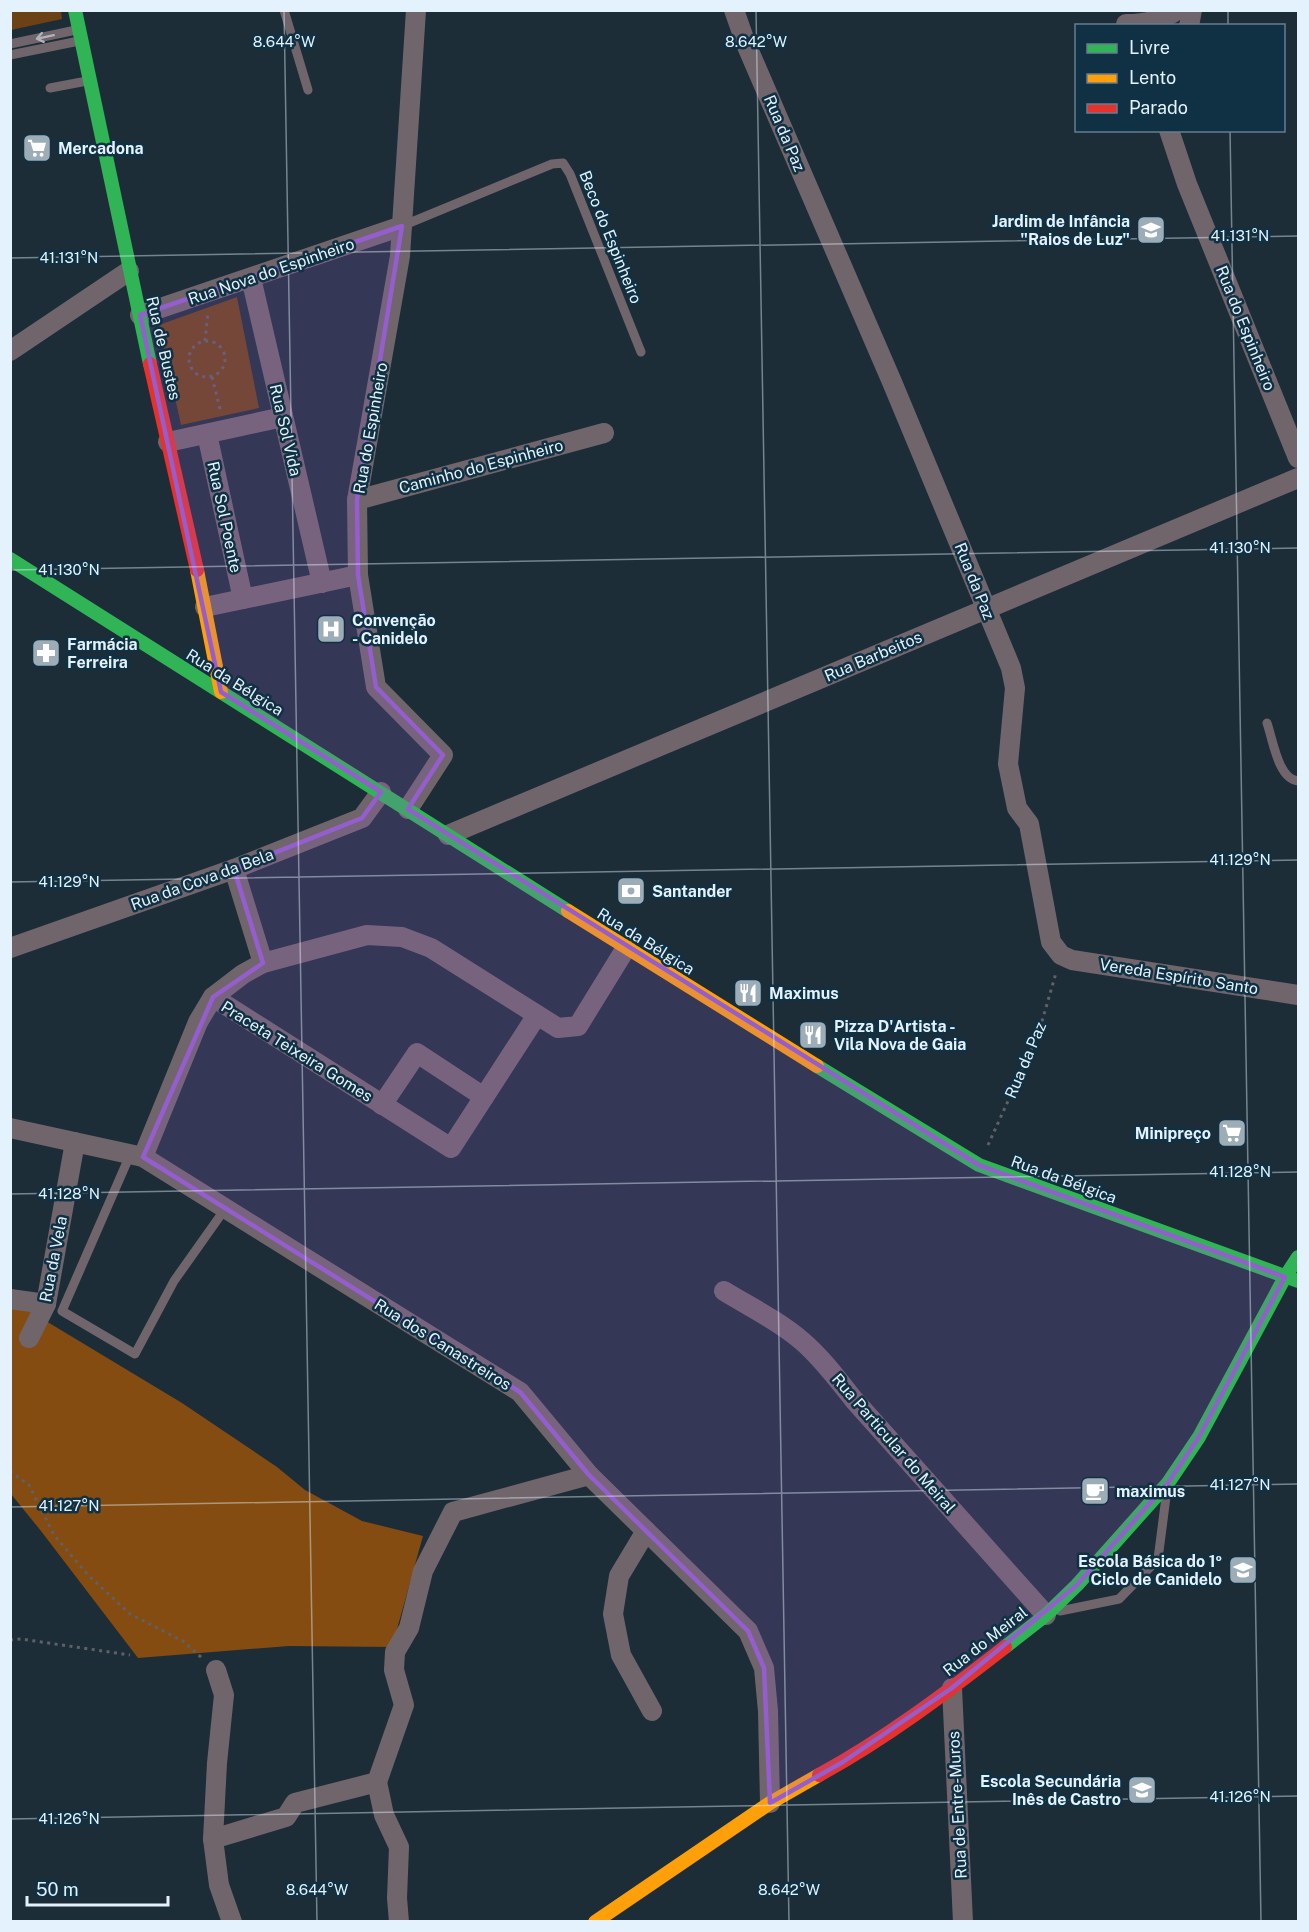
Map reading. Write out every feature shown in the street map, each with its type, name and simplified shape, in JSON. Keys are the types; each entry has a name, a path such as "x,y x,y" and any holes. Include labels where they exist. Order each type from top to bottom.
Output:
{"main road":[{"name":"Rua de Bustes","path":"75,10 129,271 205,607 221,692"},
{"name":"Rua da Bélgica","path":"10,560 626,948 979,1165 1292,1279"},
{"name":"Rua do Meiral","path":"606,1918 770,1803 843,1762 952,1688 1046,1615 1077,1585 1168,1483 1199,1437 1292,1279 1299,1257"}],"street":[{"name":"Rua do Espinheiro","path":"408,809 442,755 376,687 358,575 357,500 400,256 416,10"},
{"name":"Rua da Paz","path":"734,10 746,44 892,381 1011,668 1015,688 1008,764 1017,808 1029,824 1051,942 1061,955"},
{"path":"1124,20 1155,21 1168,17 1177,10"},
{"name":"Rua do Espinheiro","path":"1169,132 1187,184 1299,458"},
{"name":"Rua Nova do Espinheiro","path":"140,315 402,226"},
{"path":"10,351 129,271"},
{"name":"Rua Sol Vida","path":"251,278 322,583"},
{"path":"168,442 283,417"},
{"name":"Rua Sol Poente","path":"216,432 243,599"},
{"name":"Caminho do Espinheiro","path":"357,500 604,433"},
{"name":"Rua Barbeitos","path":"448,835 1299,478"},
{"path":"205,607 358,575"},
{"name":"Rua da Cova da Bela","path":"10,948 234,869 362,818 381,792"},
{"path":"234,869 263,963"},
{"path":"136,1156 198,1022 213,997 243,974 263,963 367,935 402,937 431,948 558,1028 578,1026 626,948"},
{"name":"Vereda Espírito Santo","path":"1061,955 1072,960 1299,995"},
{"name":"Praceta Teixeira Gomes","path":"213,997 451,1148 537,1015"},
{"name":"Praceta Teixeira Gomes","path":"382,1105 417,1053 484,1098"},
{"name":"Rua dos Canastreiros","path":"10,1128 136,1156 520,1392 589,1475 748,1631 764,1668 768,1711 770,1803"},
{"name":"Rua da Vela","path":"29,1338 46,1304 75,1142"},
{"name":"Rua Particular do Meiral","path":"724,1292 769,1318 802,1341 825,1364 854,1400 1046,1615"},
{"path":"10,1299 46,1304"},
{"path":"399,1922 397,1898 399,1846 384,1815 377,1782 404,1705 394,1670 395,1652 409,1628 423,1571 453,1512 589,1475"},
{"path":"646,1531 619,1576 613,1614 621,1655 652,1711"},
{"path":"216,1670 224,1695 217,1763 213,1839 219,1885 231,1922"},
{"name":"Rua de Entre-Muros","path":"952,1688 963,1922"},
{"path":"213,1839 286,1817 295,1803 377,1782"}],"lane":[{"path":"284,10 308,90"},
{"path":"10,44 80,35"},
{"path":"10,55 37,52 80,35"},
{"path":"50,88 90,80"},
{"name":"Beco do Espinheiro","path":"402,226 552,164 563,162 570,174 641,352"},
{"path":"1267,723 1283,772 1292,780 1299,781"},
{"path":"136,1156 62,1311 135,1354 174,1281 225,1209"},
{"path":"1046,1615 1119,1599 1158,1559 1168,1483"}],"path":[{"path":"205,341 209,292"},
{"path":"200,342 217,343 222,347 226,358 222,370 212,376 200,376 191,368 189,362 191,351 200,342"},
{"path":"212,376 216,432"},
{"name":"Rua da Paz","path":"979,1165 1038,1035 1061,955"},
{"path":"10,1472 29,1485 54,1535 88,1575 130,1614 183,1641 216,1670"},
{"path":"10,1640 21,1639 130,1655"}],"highlighted area":[{"path":"402,226 357,500 358,575 376,687 443,755 408,809 979,1165 1285,1277 1199,1437 1168,1483 1077,1585 952,1688 843,1762 770,1803 764,1668 748,1631 589,1475 520,1392 143,1157 213,997 263,963 234,869 362,818 381,792 221,692 140,315"}],"shaded area":[{"path":"10,11 61,11 62,19 11,30"},
{"path":"237,297 259,408 181,425 159,325"},
{"path":"10,1289 38,1294 31,1312 182,1403 277,1467 305,1490 362,1521 423,1536 392,1647 289,1646 138,1658 11,1494"}],"traffic: fast":[{"path":"75,10 150,364"},
{"path":"10,559 568,911"},
{"path":"817,1066 979,1165 1298,1281"},
{"path":"1005,1647 1046,1615 1077,1585 1168,1483 1199,1437 1298,1257"}],"traffic: slow":[{"path":"197,570 221,692"},
{"path":"568,911 817,1066"},
{"path":"595,1922 770,1803 819,1775"}],"traffic: jam":[{"path":"150,364 197,570"},
{"path":"819,1775 891,1731 1005,1647"}],"place":[{"name":"Mercadona","path":"37,148"},
{"name":"Jardim de Infância \"Raios de Luz\"","path":"1151,230"},
{"name":"Convenção - Canidelo","path":"331,629"},
{"name":"Farmácia Ferreira","path":"46,653"},
{"name":"Santander","path":"631,891"},
{"name":"Maximus","path":"748,993"},
{"name":"Pizza D'Artista - Vila Nova de Gaia","path":"813,1035"},
{"name":"Minipreço","path":"1232,1133"},
{"name":"maximus","path":"1095,1491"},
{"name":"Escola Básica do 1º Ciclo de Canidelo","path":"1243,1570"},
{"name":"Escola Secundária Inês de Castro","path":"1142,1790"}]}
